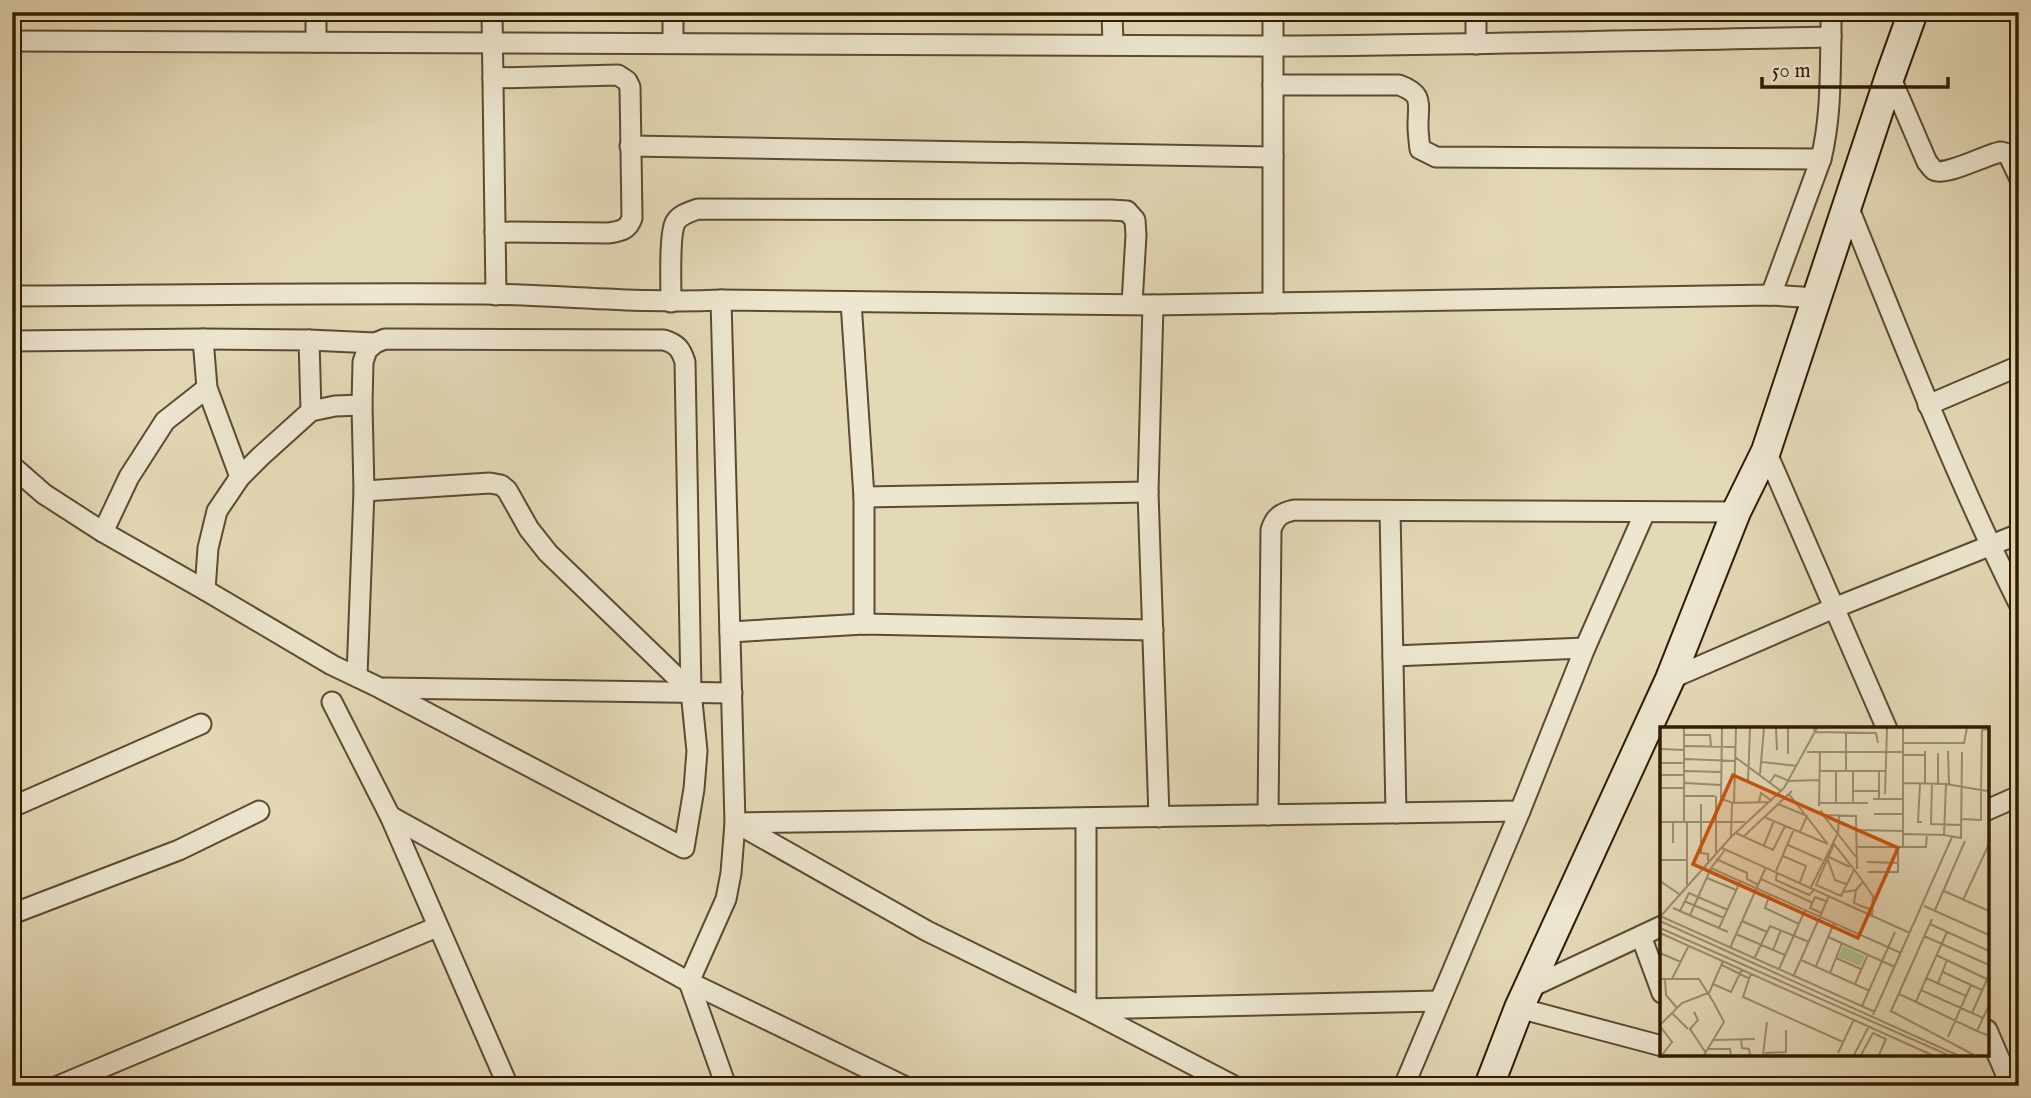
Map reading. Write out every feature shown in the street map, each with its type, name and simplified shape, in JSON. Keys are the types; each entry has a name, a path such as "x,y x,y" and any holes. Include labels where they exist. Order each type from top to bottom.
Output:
{"street":[{"path":"316,12 316,42"},
{"path":"492,12 496,295"},
{"path":"673,12 673,43"},
{"path":"1112,12 1113,45"},
{"path":"1273,12 1273,303"},
{"path":"1476,12 1476,44"},
{"path":"1771,295 1821,159 1830,113 1831,12"},
{"path":"1489,1086 1523,998 1670,679 1737,512 1766,451 1913,12"},
{"path":"12,41 1273,46 1831,37"},
{"path":"493,78 618,75 627,81 630,87 632,218 629,226 622,231 610,233 495,232"},
{"path":"1890,76 1927,162 1933,170 1950,170 2001,152 2008,154 2019,177"},
{"path":"1273,85 1399,85 1410,89 1417,96 1419,106 1420,149 1436,157 1821,159"},
{"path":"630,146 1273,157"},
{"path":"1848,206 1928,405 1990,547 2019,604"},
{"path":"671,302 675,223 685,213 698,209 1111,210 1126,211 1135,220 1132,304"},
{"path":"12,296 364,293 671,302 721,300 1153,305 1771,295 1817,298"},
{"path":"721,300 735,823 726,899 689,982 726,1086"},
{"path":"851,302 864,497 864,624"},
{"path":"1153,305 1148,492 1159,817"},
{"path":"203,339 207,388 240,477"},
{"path":"12,341 203,339 375,343"},
{"path":"12,466 44,494 103,532 332,665 684,848 697,751 691,691 685,362 682,351 676,344 664,340 386,339 367,350 363,362 364,491 357,676"},
{"path":"309,340 311,411"},
{"path":"1928,405 2019,366"},
{"path":"103,532 130,477 165,421 207,388"},
{"path":"205,590 208,548 217,511 240,477 311,411 335,406 362,405"},
{"path":"1766,451 1885,727"},
{"path":"364,491 490,483 508,489 538,544 691,691"},
{"path":"864,497 1148,492"},
{"path":"1268,816 1271,530 1274,520 1282,513 1294,510 1737,512"},
{"path":"1390,511 1396,813"},
{"path":"1404,1086 1645,512"},
{"path":"1670,679 1834,608 2019,534"},
{"path":"730,632 864,624 1153,630"},
{"path":"1393,656 1586,648"},
{"path":"380,688 732,693"},
{"path":"332,702 390,816 508,1086"},
{"path":"12,807 201,724"},
{"path":"1989,809 2019,796"},
{"path":"12,914 179,849 260,811"},
{"path":"735,823 1520,811"},
{"path":"390,816 689,982 904,1086"},
{"path":"1086,818 1086,1009"},
{"path":"735,823 927,931 1234,1086"},
{"path":"58,1086 437,926"},
{"path":"1523,998 1660,927"},
{"path":"1641,936 1660,988"},
{"path":"1523,998 1660,1045"},
{"path":"1086,1009 1439,1001"},
{"path":"1989,1035 2011,1086"}]}
